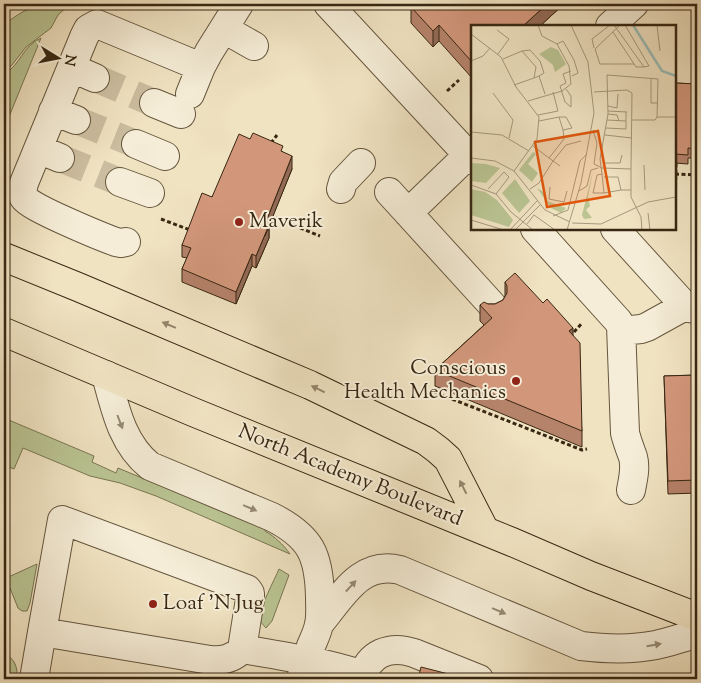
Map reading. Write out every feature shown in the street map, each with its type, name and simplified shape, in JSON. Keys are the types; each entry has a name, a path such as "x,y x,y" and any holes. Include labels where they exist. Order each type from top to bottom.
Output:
{"highway":[{"path":"4,257 310,385 426,441 448,459 485,531"},
{"name":"North Academy Boulevard","path":"4,332 192,412 591,576 697,617"}],"lane":[{"path":"154,103 186,104 201,67 239,4"},
{"path":"328,4 471,156 408,213"},
{"path":"611,25 634,4"},
{"path":"126,242 113,241 38,208 25,200 23,196 24,183 49,154 83,73 88,29 97,24 201,67"},
{"path":"224,29 254,46"},
{"path":"136,144 165,156"},
{"path":"341,190 344,182 361,162"},
{"path":"120,182 150,193"},
{"path":"389,192 492,305"},
{"path":"536,230 621,326 626,433 634,467 631,490"},
{"path":"616,230 691,308 641,329 622,331"},
{"path":"106,376 120,422 129,443 150,466 272,517 294,530 314,555 319,571 319,624 304,669"},
{"path":"34,679 42,632 62,520 247,589 250,593 242,650 232,658 208,670 42,632"},
{"path":"319,624 350,585 363,574 379,568 387,568 400,570 582,646 629,648 655,645 697,634"},
{"path":"242,650 304,669 333,666 363,677 367,666 378,655 397,649 414,653 479,679"}],"path":[{"path":"270,146 277,135"},
{"path":"676,174 697,175"},
{"path":"160,218 195,232"},
{"path":"276,218 320,236"},
{"path":"434,392 582,450 587,449"}],"green space":[{"path":"57,4 70,4 58,15 51,28 26,47 4,72 4,25 27,10"},
{"path":"41,38 4,129 4,74 14,66 35,41"},
{"path":"4,418 94,456 92,462 116,473 118,468 265,529 290,554 156,496 120,483 90,476 23,448 14,469 4,465"},
{"path":"37,564 30,603 27,611 22,611 18,608 10,588 4,590 4,579"},
{"path":"279,569 289,575 272,621 266,628 261,621 260,613"},
{"path":"4,654 11,658 15,664 17,679 4,679"}],"building":[{"path":"414,4 547,4 524,25 471,25 471,61 439,25 433,31 411,7"},
{"path":"676,83 697,84 697,149 688,148 688,155 676,154"},
{"name":"Maverik","path":"253,133 283,146 281,151 292,156 265,224 269,225 256,256 252,254 236,292 182,269 191,248 182,245 202,193 212,197 239,134 250,139"},
{"path":"515,273 543,303 547,299 573,328 569,331 580,343 582,431 435,370 492,318 480,305 484,302 495,304 503,300 507,293 505,282"},
{"path":"697,375 697,480 668,481 664,376"},
{"path":"421,667 468,679 418,679"}],"tunnel":[{"path":"95,78 154,103"},
{"path":"76,120 136,144"},
{"path":"60,158 120,182"}],"place":[{"name":"Maverik","path":"239,222"},
{"name":"Conscious Health Mechanics","path":"516,381"},
{"name":"Loaf 'N Jug","path":"153,604"}]}
